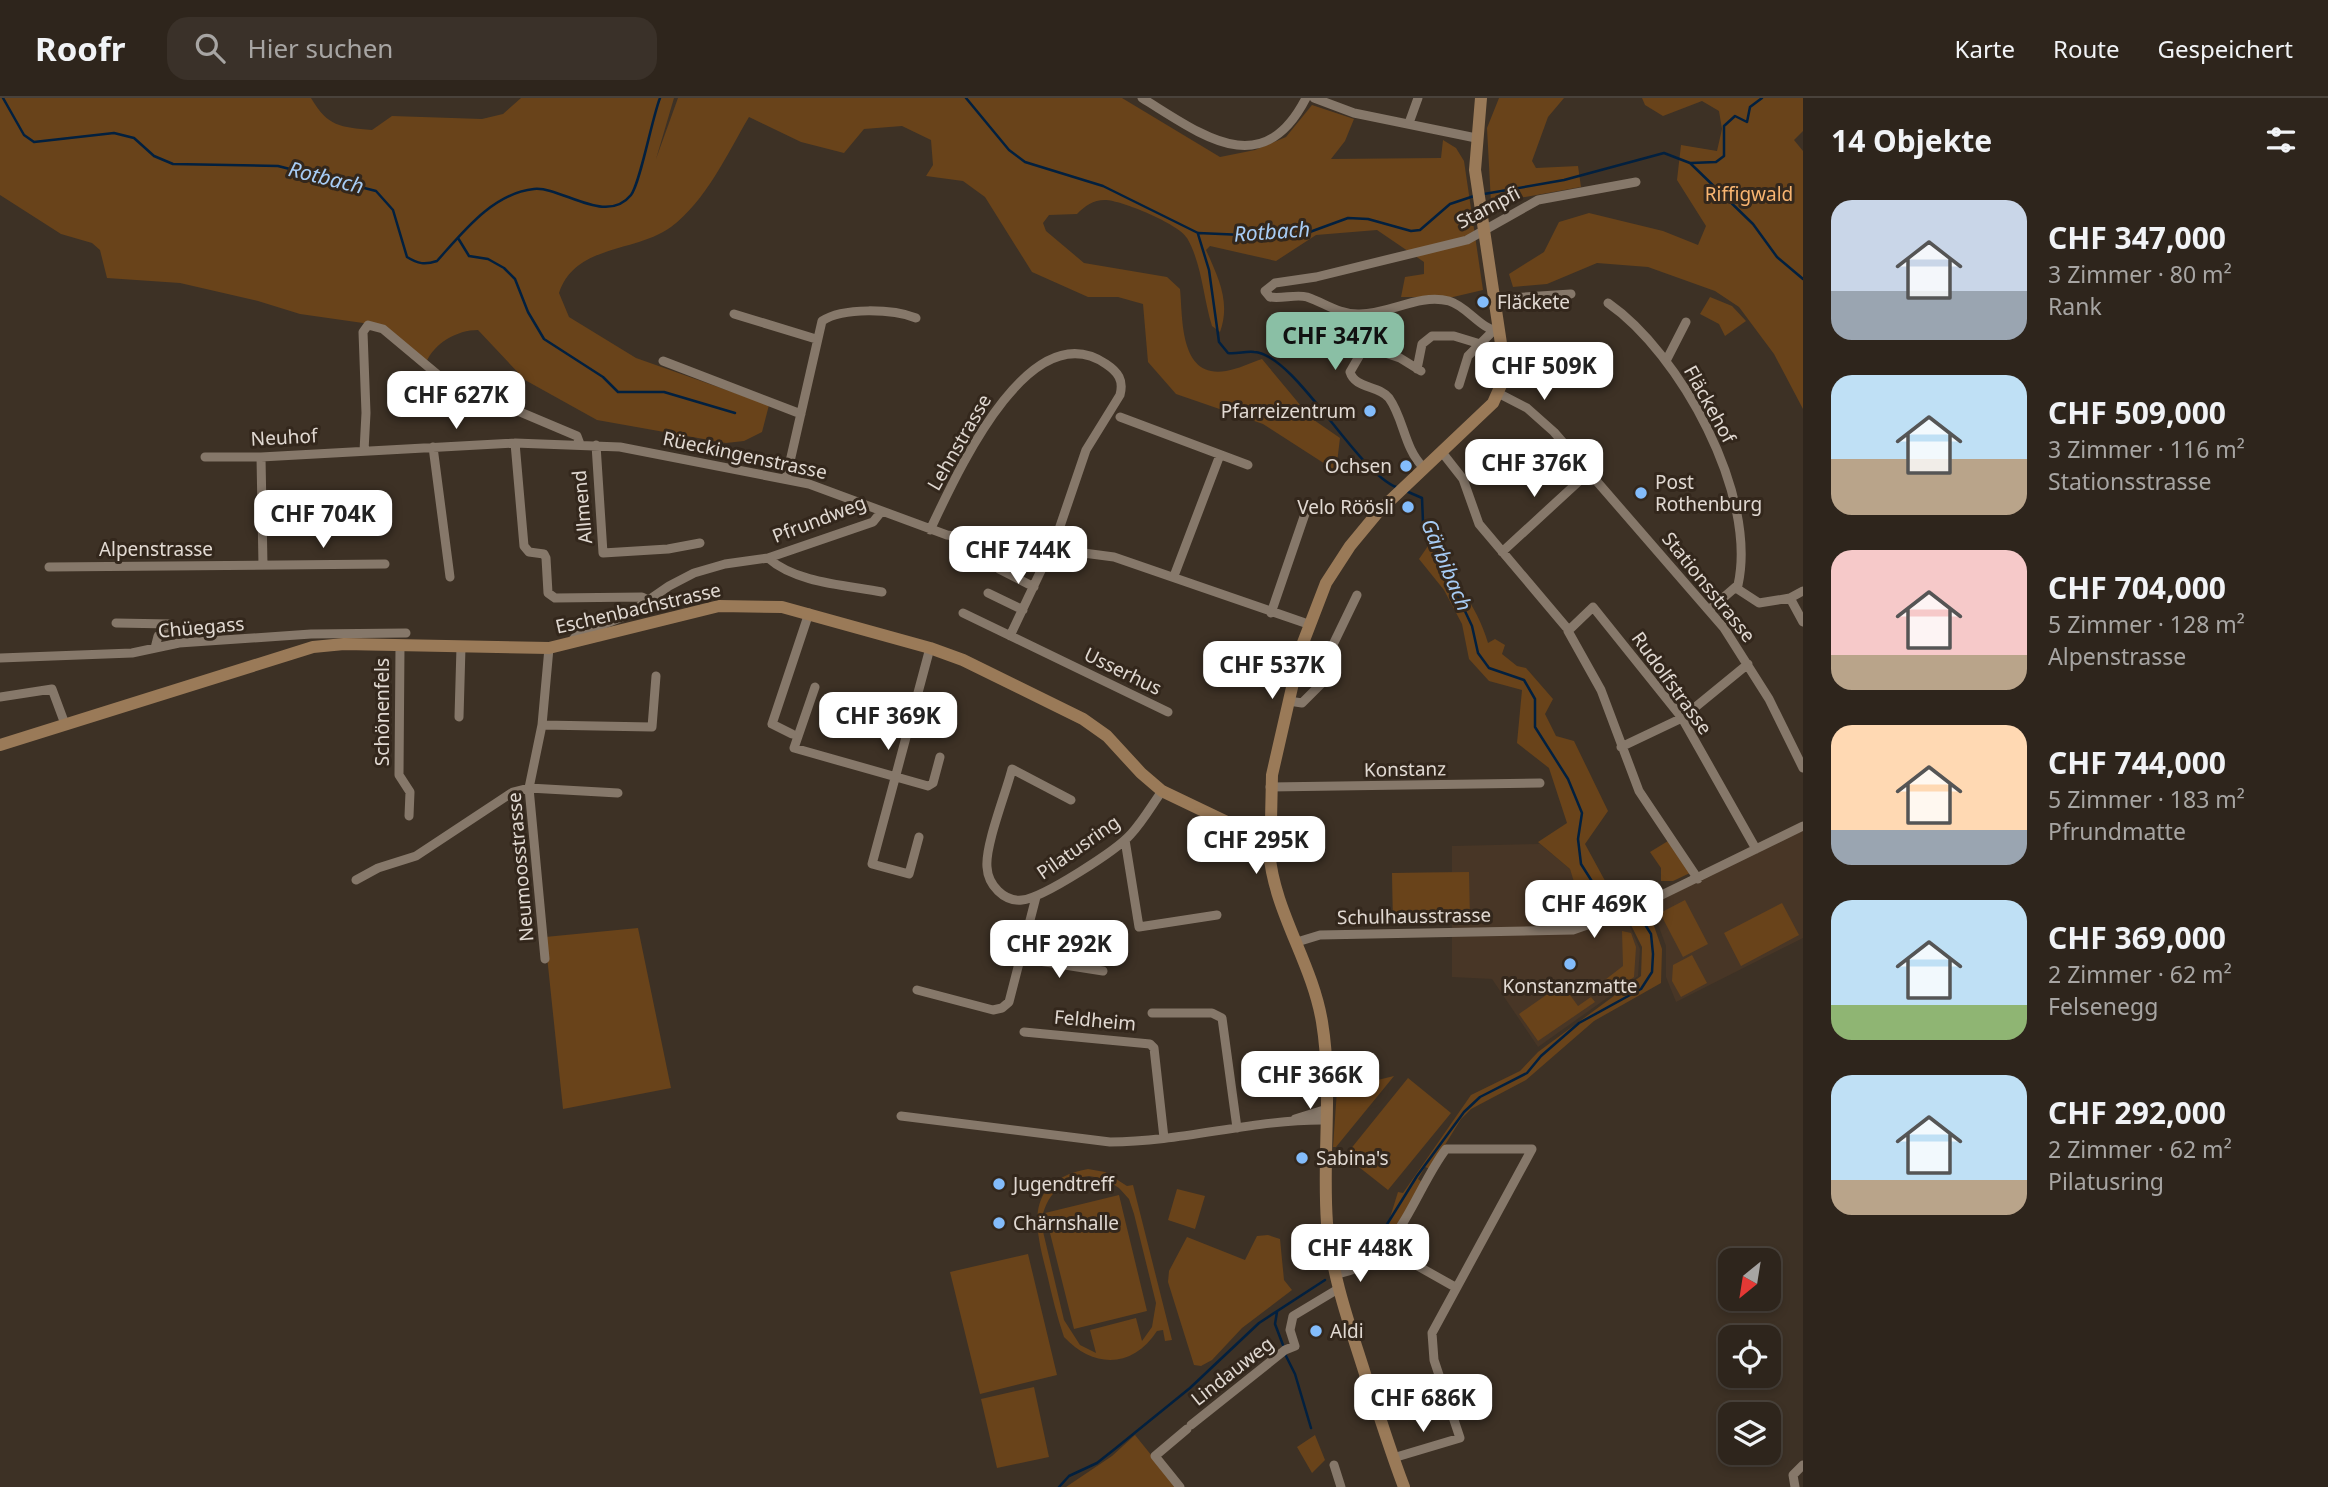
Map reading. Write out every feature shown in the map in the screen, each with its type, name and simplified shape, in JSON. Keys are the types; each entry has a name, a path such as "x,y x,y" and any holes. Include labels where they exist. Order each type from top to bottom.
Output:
{"main road":[{"path":"1271,821 1270,787 1308,624 1339,561 1380,510 1482,413 1499,393 1503,369 1478,197 1476,144 1481,98"},
{"name":"Eschenbachstrasse","path":"0,745 277,657 328,645 549,648 719,606 753,605 809,613 963,660 1090,723 1162,791 1256,836"},
{"path":"1271,821 1282,826 1286,837 1281,848 1269,851 1260,846 1256,836 1260,826 1271,821"},
{"path":"1269,851 1277,895 1311,979 1322,1023 1328,1064 1326,1205 1338,1289 1404,1487"}],"street":[{"path":"1142,98 1213,140 1242,146 1256,145 1280,134 1292,122 1306,98"},
{"path":"1314,98 1354,113 1409,123 1476,144"},
{"path":"1409,123 1418,98"},
{"name":"Stampfi","path":"1496,331 1467,309 1450,301 1432,299 1359,314 1331,309 1306,296 1270,297 1265,291 1275,283 1316,277 1467,240 1538,200 1636,181"},
{"path":"1494,295 1571,294"},
{"path":"1608,303 1644,332 1666,361"},
{"path":"786,479 822,321 835,315 892,310 916,318"},
{"path":"734,314 816,339"},
{"name":"Fläckehof","path":"1686,322 1666,361 1698,413 1735,497 1740,525 1740,566 1736,588"},
{"path":"364,451 366,413 363,332 368,325 383,329 444,380 577,436 580,444"},
{"path":"1459,385 1468,356 1477,343 1496,331"},
{"path":"1423,467 1413,456 1391,400 1351,376 1350,372 1361,349 1367,346 1400,358 1419,370 1420,350 1426,338 1454,336 1477,343"},
{"name":"Lehnstrasse","path":"930,530 990,418 1010,390 1047,361 1065,354 1081,353 1094,357 1115,370 1122,387 1086,450 1052,547"},
{"path":"663,361 801,414"},
{"name":"Stationsstrasse","path":"1499,393 1539,417 1709,610 1748,664 1803,768"},
{"path":"1120,417 1248,466"},
{"path":"515,443 524,546 529,552 544,554 548,593 552,597 642,597 648,600"},
{"name":"Rüeckingenstrasse","path":"364,451 515,443 596,444 786,479 829,491 930,530 975,541 1101,554 1174,576 1271,613 1308,624"},
{"name":"Allmend","path":"596,444 603,553 668,549 700,543"},
{"path":"433,447 450,577"},
{"name":"Neuhof","path":"205,457 261,457 364,451"},
{"path":"1441,451 1464,479 1479,524 1567,629 1601,690 1639,791 1698,879"},
{"path":"1174,576 1220,455"},
{"path":"261,457 263,565"},
{"path":"1502,552 1588,472"},
{"path":"1271,613 1306,511"},
{"name":"Pfrundweg","path":"569,645 576,635 627,615 694,573 725,564 768,558 873,522 881,512"},
{"path":"1010,636 1052,547"},
{"name":"Pfrundweg","path":"768,558 779,568 882,592"},
{"name":"Alpenstrasse","path":"49,567 385,564"},
{"path":"999,569 1034,587"},
{"path":"1709,610 1736,588 1759,603 1790,598 1803,591"},
{"path":"988,593 1023,610"},
{"path":"1289,701 1302,703 1322,683 1328,655 1357,595"},
{"path":"1790,598 1803,622"},
{"name":"Rudolfstrasse","path":"1567,629 1593,607 1682,718 1756,849"},
{"path":"792,734 772,724 809,613"},
{"name":"Usserhus","path":"963,613 1168,712"},
{"path":"116,623 171,624 173,633 158,636 155,648"},
{"name":"Chüegass","path":"0,658 132,653 178,643 272,639 311,634 406,633"},
{"path":"272,639 277,657"},
{"name":"Schönenfels","path":"400,646 399,775 410,792 409,816"},
{"path":"458,717 461,647"},
{"name":"Neumoosstrasse","path":"545,959 529,788 542,725 549,648"},
{"path":"919,837 909,874 872,864 930,648"},
{"path":"1621,747 1682,718 1748,664"},
{"path":"542,725 652,727 656,676"},
{"path":"815,687 794,748 897,778 931,785 940,757"},
{"path":"0,697 52,689 65,724"},
{"name":"Pilatusring","path":"1072,800 1012,769 987,869 991,883 1000,893 1021,900 1036,897 1125,840 1162,791"},
{"name":"Konstanz","path":"1270,787 1540,783"},
{"path":"356,880 378,868 416,856 497,799 529,788 618,793"},
{"name":"Schulhausstrasse","path":"1297,942 1320,935 1573,930 1619,915 1803,826"},
{"path":"1125,840 1139,928 1217,915"},
{"name":"Pilatusring","path":"917,990 993,1010 1002,1009 1009,1002 1036,897"},
{"path":"1020,958 1103,971"},
{"name":"Feldheim","path":"1152,1013 1212,1013 1222,1018 1237,1128"},
{"name":"Feldheim","path":"1024,1032 1150,1044 1154,1048 1164,1138"},
{"path":"901,1116 1110,1142 1164,1138 1327,1114"},
{"path":"1335,1274 1355,1269 1384,1247 1404,1221 1446,1149 1532,1149 1436,1320 1431,1345 1460,1438 1394,1458"},
{"path":"1384,1247 1455,1287"},
{"name":"Lindauweg","path":"1180,1487 1155,1456 1284,1350 1295,1346 1290,1330 1293,1316 1338,1289"},
{"path":"1334,1465 1341,1487"},
{"path":"1795,1487 1793,1475 1803,1465"}],"shaded area":[{"path":"1803,829 1803,938 1676,1002 1666,977 1666,946 1651,905"},
{"path":"1540,844 1570,869 1578,889 1611,914 1617,912 1626,918 1640,949 1638,976 1538,1047 1492,979 1452,977 1452,921 1393,922 1392,873 1452,872 1452,846"}],"green space":[{"path":"0,98 311,98 323,115 336,124 372,130 392,116 482,119 503,114 521,98 674,98 656,159 678,98 1122,98 1220,157 1255,150 1286,137 1312,105 1354,119 1345,141 1331,159 1441,158 1443,140 1456,148 1464,161 1483,290 1453,297 1401,297 1405,277 1424,274 1424,262 1377,230 1316,235 1276,261 1210,246 1206,250 1224,300 1220,332 1212,326 1192,248 1182,232 1136,208 1113,201 1097,201 1077,214 1049,215 1043,223 1046,231 1084,263 1167,277 1180,289 1186,344 1199,366 1211,371 1226,371 1262,359 1311,418 1340,438 1336,471 1263,424 1176,394 1148,362 1143,304 1118,297 1088,297 1032,272 985,197 963,181 926,176 933,165 931,140 902,126 864,129 844,153 801,142 749,117 705,191 683,216 657,235 592,257 567,277 559,293 569,317 636,358 769,405 762,432 744,441 726,443 597,420 525,380 478,330 462,332 447,339 435,349 426,363 370,324 300,314 180,283 107,278 100,250 92,243 61,234 0,195"},
{"path":"1499,98 1564,98 1548,117 1532,161 1536,168 1578,166 1581,187 1491,203 1487,128"},
{"name":"Riffigwald","path":"1642,98 1803,98 1803,131 1794,140 1803,151 1803,409 1774,354 1739,307 1715,291 1648,267 1597,263 1547,284 1513,287 1509,274 1544,252 1559,222 1589,213 1663,231 1698,245 1706,226 1677,180 1681,145 1717,151 1722,129 1719,111 1702,101 1663,116 1645,105"},
{"path":"1710,297 1732,306 1746,321 1725,336 1719,324 1700,314"},
{"path":"1428,546 1471,603 1488,643 1495,639 1505,645 1502,654 1517,666 1526,668 1553,699 1545,714 1556,736 1574,741 1608,811 1585,844 1610,890 1615,891 1633,881 1660,889 1611,914 1592,898 1579,898 1570,869 1538,842 1567,823 1549,768 1517,743 1522,690 1489,681 1469,659 1462,624 1444,590 1419,559"},
{"path":"1668,841 1690,873 1673,881 1661,881 1661,868 1650,852"},
{"path":"1469,872 1470,921 1393,922 1392,873"},
{"path":"1685,900 1708,944 1683,957 1660,913"},
{"path":"1646,903 1662,949 1661,983 1594,1021 1526,1080 1471,1109 1461,1119 1430,1169 1425,1167 1418,1179 1422,1182 1396,1227 1354,1264 1349,1257 1388,1224 1398,1192 1403,1193 1471,1095 1520,1071 1538,1052 1641,976 1642,947 1626,915"},
{"path":"1782,903 1799,935 1741,966 1724,933"},
{"path":"638,928 671,1088 563,1109 545,937"},
{"path":"1622,931 1631,933 1636,947 1634,977 1609,994 1601,983 1623,966"},
{"path":"1692,955 1707,983 1681,997 1672,981 1673,965"},
{"path":"1562,984 1578,1006 1591,997 1595,1002 1538,1041 1519,1014"},
{"path":"1394,1076 1336,1147 1333,1147 1337,1090"},
{"path":"1408,1078 1451,1113 1388,1190 1345,1156"},
{"path":"1088,1169 1105,1172 1127,1186 1133,1185 1172,1340 1165,1341 1163,1330 1157,1331 1137,1352 1113,1360 1088,1355 1064,1337 1042,1256 1037,1222 1043,1195 1067,1175","holes":["1089,1176 1105,1179 1129,1199 1156,1303 1152,1327 1142,1341 1136,1318 1090,1330 1096,1353 1080,1345 1064,1320 1041,1223 1051,1196 1063,1185"]},
{"path":"1177,1189 1205,1196 1195,1229 1168,1220"},
{"path":"1119,1195 1147,1311 1074,1329 1045,1213"},
{"path":"1268,1235 1280,1239 1284,1280 1292,1290 1242,1328 1212,1360 1201,1366 1194,1365 1168,1282 1169,1271 1187,1237 1245,1260 1257,1236"},
{"path":"1028,1254 1057,1375 980,1394 950,1272"},
{"path":"1034,1387 1049,1457 997,1468 981,1399"},
{"path":"1135,1435 1177,1487 1066,1487 1112,1456"},
{"path":"1315,1435 1325,1460 1312,1473 1297,1447"}],"waterway":[{"name":"Rotbach","path":"3,98 24,135 34,142 114,133 134,138 154,156 173,164 278,166 376,191 393,210 407,257 425,263 437,261 480,216 492,206 519,192 545,190 596,206 621,204 635,188 660,98"},
{"name":"Rotbach","path":"966,98 1009,150 1025,162 1103,186 1198,233 1286,237 1307,233 1348,218 1368,219 1411,231 1420,230 1450,204 1474,196"},
{"path":"1691,163 1716,162 1724,156 1724,126 1735,116 1747,122 1750,107 1762,98"},
{"name":"Rotbach","path":"1484,194 1564,180 1664,153 1690,163 1753,224 1777,257 1803,279"},
{"name":"Gärbibach","path":"1198,234 1209,270 1219,342 1228,353 1254,352 1270,358 1288,372 1362,459 1396,487"},
{"path":"458,238 469,256 488,259 504,268 515,279 528,312 544,339 603,377 618,392 664,392 735,413"},
{"name":"Gärbibach","path":"1406,491 1422,498 1423,522 1472,626 1478,653 1489,668 1524,680 1535,699 1535,727 1568,779 1582,813 1578,839 1581,864 1593,883 1624,904"},
{"path":"1353,1259 1381,1234 1417,1176 1464,1112 1480,1097 1527,1073 1541,1056 1579,1023 1641,989 1652,972 1653,954 1651,934 1639,915"},
{"path":"1059,1487 1069,1476 1097,1463 1190,1388 1259,1323 1325,1280"},
{"path":"1277,1312 1275,1324 1283,1345"},
{"path":"1285,1354 1295,1374 1311,1428"}],"place":[{"name":"Fläckete","path":"1483,302"},
{"name":"Pfarreizentrum","path":"1370,411"},
{"name":"Ochsen","path":"1406,466"},
{"name":"Post Rothenburg","path":"1641,493"},
{"name":"Velo Röösli","path":"1408,507"},
{"name":"Konstanzmatte","path":"1570,964"},
{"name":"Sabina's","path":"1302,1158"},
{"name":"Jugendtreff","path":"999,1184"},
{"name":"Chärnshalle","path":"999,1223"},
{"name":"Aldi","path":"1316,1331"}]}
